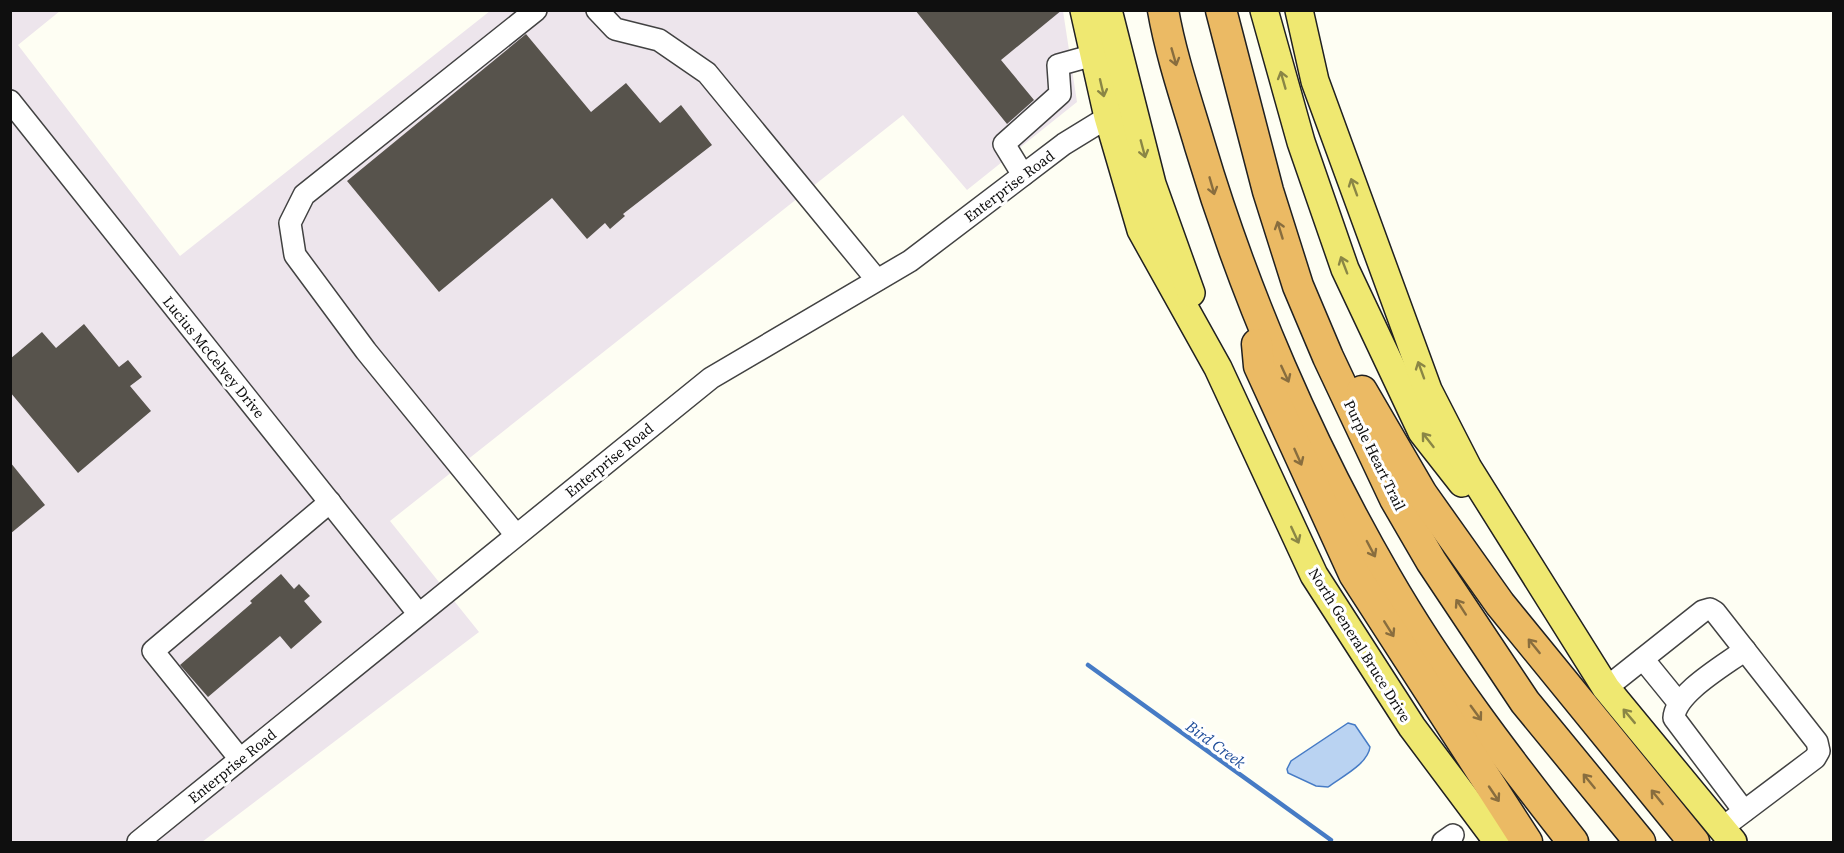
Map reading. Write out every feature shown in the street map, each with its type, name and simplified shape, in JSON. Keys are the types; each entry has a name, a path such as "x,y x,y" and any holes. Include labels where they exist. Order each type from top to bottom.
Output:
{"highway":[{"name":"Purple Heart Trail","path":"1221,10 1270,200 1298,286 1328,357 1395,499 1431,561 1525,702 1640,843"},
{"path":"1164,18 1219,209 1252,302 1334,482 1387,579 1472,707 1573,843"},
{"path":"1252,302 1259,366 1354,574 1527,843"},
{"path":"1328,357 1365,394 1422,494 1500,604 1694,843"}],"main road":[{"path":"1084,10 1108,117 1141,230 1218,368"},
{"path":"1108,10 1152,184 1218,368"},
{"path":"1264,10 1301,142 1345,269 1422,432 1530,568"},
{"path":"1299,10 1315,81 1428,390 1468,468 1606,688 1727,835"},
{"name":"North General Bruce Drive","path":"1218,368 1314,575 1412,727 1498,843"}],"street":[{"path":"516,535 366,351 295,255 290,224 304,195 536,10"},
{"path":"597,10 615,29 659,40 707,73 877,280"},
{"path":"1023,175 1004,144 1060,94 1058,65 1094,55"},
{"name":"Lucius McCelvey Drive","path":"10,101 418,613"},
{"name":"Enterprise Road","path":"138,843 418,613 711,378 909,261 1064,144 1108,117"},
{"path":"240,759 153,651 330,502"},
{"path":"1606,688 1710,609 1745,650 1817,741 1819,751 1815,758 1744,811 1727,835"},
{"path":"1744,811 1679,728 1674,718 1678,702 1745,650"},
{"path":"1643,659 1678,702"}],"shaded area":[{"path":"10,11 60,11 18,45 180,256 490,11 1063,11 1077,102 967,190 903,115 390,521 479,632 202,842 11,842"}],"water":[{"path":"1348,723 1355,725 1370,747 1364,759 1353,770 1328,787 1316,786 1288,773 1287,769 1291,761"}],"building":[{"path":"915,10 1062,10 1001,60 1034,100 1007,124"},
{"path":"526,34 591,112 626,83 660,123 681,105 712,145 623,214 625,216 610,229 605,223 587,239 552,198 439,292 347,181"},
{"path":"84,324 119,367 128,360 142,377 130,386 151,411 78,473 10,392 10,359 42,332 56,348"},
{"path":"10,462 45,505 10,534"},
{"path":"281,574 294,589 299,584 310,596 304,601 322,622 291,649 280,636 208,697 180,665 252,603 250,601"}],"waterway":[{"name":"Bird Creek","path":"1088,665 1331,840 1330,842"}]}
